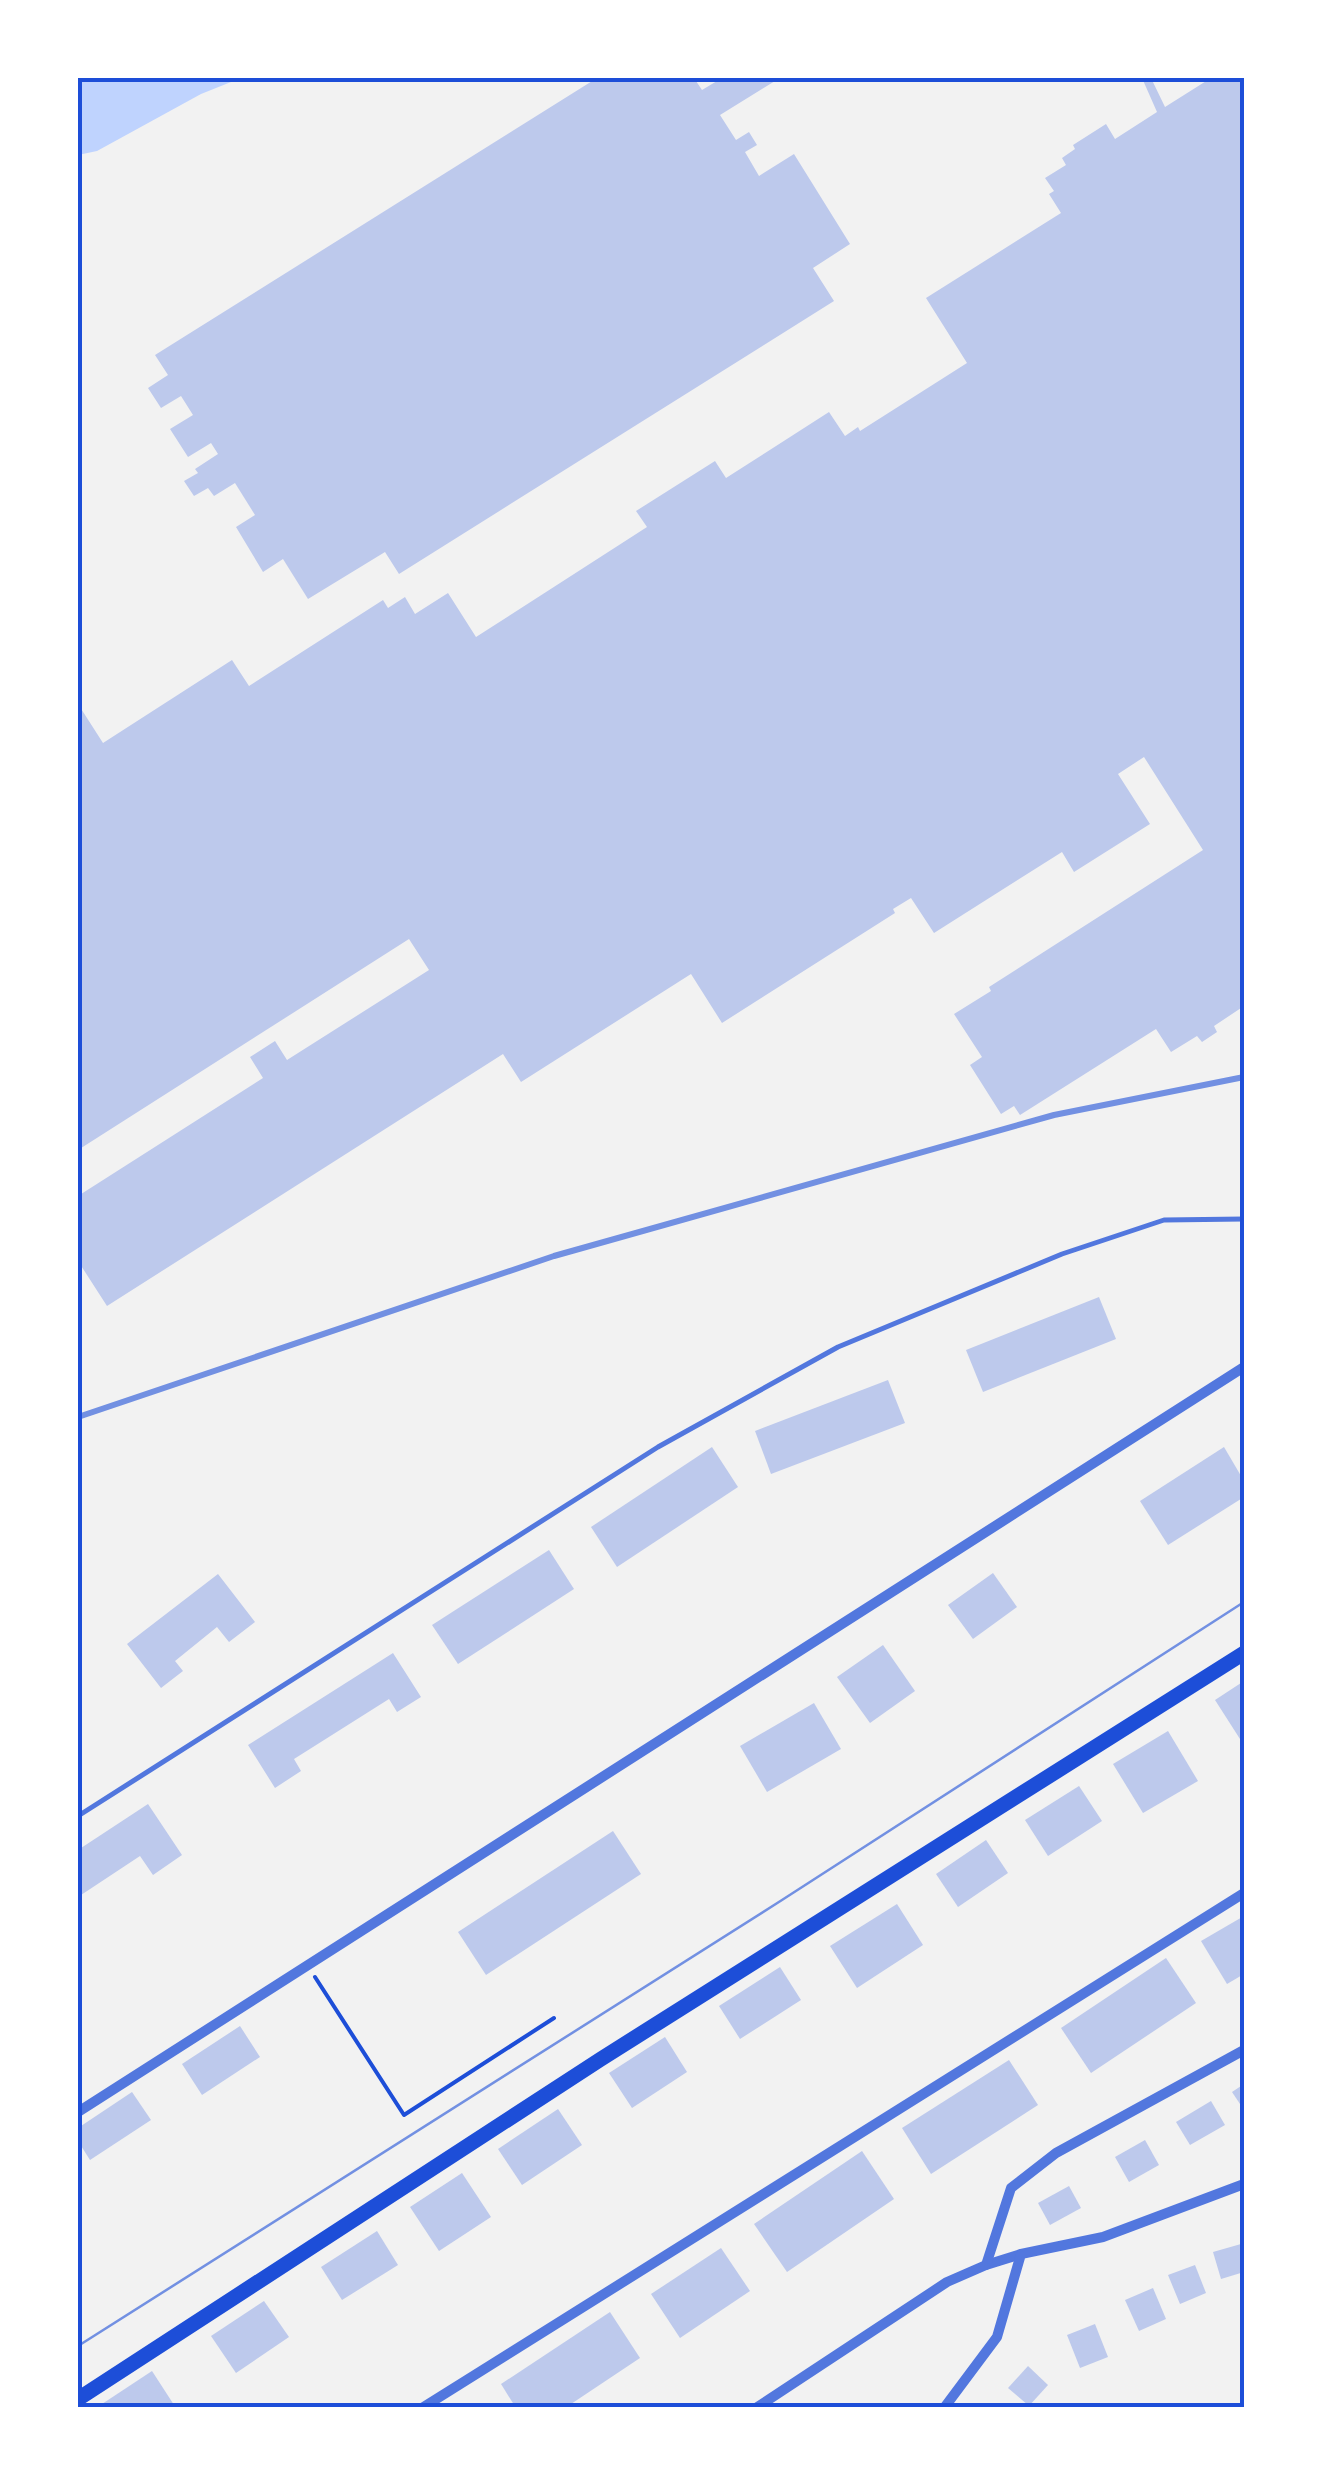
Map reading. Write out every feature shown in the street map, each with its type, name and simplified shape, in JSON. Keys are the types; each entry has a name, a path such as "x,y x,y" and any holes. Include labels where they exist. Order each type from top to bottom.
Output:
{"main road":[{"path":"78,2399 601,2059 1244,1652"}],"street":[{"path":"78,2112 1244,1367"},
{"path":"422,2408 1244,1893"},
{"path":"986,2265 1010,2188 1056,2153 1244,2050"},
{"path":"756,2408 947,2282 1021,2254 1104,2237 1244,2184"},
{"path":"944,2408 998,2337 1021,2254"}],"lane":[{"path":"78,1816 658,1447 838,1347 1062,1254 1164,1220 1244,1219"}],"path":[{"path":"307,1964 404,2115 554,2018"}],"water":[{"path":"78,78 241,78 201,94 97,151 78,155"}],"building":[{"path":"597,78 694,78 702,90 722,78 773,78 775,81 720,115 736,140 749,132 757,145 745,152 759,176 794,154 850,244 813,268 834,301 399,574 385,552 308,599 283,559 263,572 236,527 255,515 235,483 214,496 208,488 194,496 184,481 218,454 211,443 188,457 170,429 193,415 181,396 161,408 148,388 168,375 155,355"},
{"path":"1142,78 1151,78 1165,107 1211,78 1244,78 1244,1006 1214,1026 1217,1032 1202,1042 1197,1036 1171,1052 1156,1029 1020,1115 1014,1106 1001,1114 970,1065 982,1057 954,1014 991,991 989,987 1203,850 1144,757 1118,774 1150,824 1074,872 1062,852 934,933 911,898 893,909 895,913 722,1023 691,974 521,1082 503,1054 107,1306 78,1261 78,1196 263,1078 250,1057 275,1041 287,1060 429,970 409,939 78,1150 78,704 103,743 232,660 249,686 383,600 388,608 405,597 415,614 448,593 476,637 647,527 636,511 715,461 726,478 829,412 845,436 858,427 860,431 967,363 926,298 1061,213 1049,194 1054,191 1045,178 1066,165 1062,158 1075,149 1073,145 1106,124 1115,139 1157,112"},
{"path":"1099,1297 1116,1339 983,1392 966,1350"},
{"path":"888,1380 905,1423 771,1474 755,1431"},
{"path":"712,1447 738,1487 617,1567 591,1527"},
{"path":"1224,1447 1244,1481 1244,1497 1168,1545 1140,1501"},
{"path":"549,1550 574,1589 458,1664 432,1625"},
{"path":"993,1573 1017,1607 973,1639 948,1605"},
{"path":"218,1574 255,1622 229,1642 217,1627 175,1661 183,1671 161,1688 127,1644"},
{"path":"883,1645 915,1691 870,1723 837,1677"},
{"path":"393,1653 421,1697 397,1712 389,1699 294,1759 301,1771 275,1788 248,1745"},
{"path":"1244,1681 1244,1736 1240,1739 1215,1700"},
{"path":"814,1703 841,1749 767,1792 740,1746"},
{"path":"1168,1731 1198,1781 1143,1813 1113,1764"},
{"path":"1079,1786 1102,1821 1048,1856 1025,1820"},
{"path":"148,1804 182,1855 153,1875 140,1856 78,1897 78,1850"},
{"path":"613,1831 641,1874 486,1975 458,1932"},
{"path":"986,1840 1008,1873 958,1907 936,1874"},
{"path":"897,1904 923,1945 857,1988 830,1946"},
{"path":"1244,1916 1244,1974 1227,1984 1201,1941"},
{"path":"1166,1958 1196,2003 1091,2073 1061,2028"},
{"path":"780,1967 801,2000 740,2039 719,2006"},
{"path":"240,2026 260,2057 202,2095 182,2064"},
{"path":"665,2037 687,2072 632,2108 609,2073"},
{"path":"1009,2060 1038,2105 931,2174 902,2128"},
{"path":"1244,2084 1244,2110 1232,2092"},
{"path":"132,2092 151,2120 90,2160 78,2141 78,2128"},
{"path":"1211,2101 1225,2125 1190,2145 1176,2122"},
{"path":"558,2109 582,2145 522,2185 498,2149"},
{"path":"1145,2140 1159,2165 1129,2182 1115,2157"},
{"path":"862,2151 894,2199 787,2272 754,2224"},
{"path":"462,2173 491,2217 439,2251 410,2207"},
{"path":"1069,2186 1081,2208 1050,2225 1038,2203"},
{"path":"377,2231 398,2265 342,2300 321,2267"},
{"path":"1241,2244 1244,2272 1221,2279 1213,2252"},
{"path":"721,2248 750,2291 680,2338 651,2294"},
{"path":"1195,2265 1206,2293 1180,2304 1168,2275"},
{"path":"1153,2288 1166,2319 1139,2331 1125,2300"},
{"path":"264,2301 289,2337 236,2373 211,2336"},
{"path":"610,2312 640,2358 565,2408 516,2408 501,2384"},
{"path":"1095,2324 1108,2357 1080,2368 1067,2335"},
{"path":"1028,2366 1048,2385 1029,2406 1008,2388"},
{"path":"152,2371 176,2408 104,2408 102,2404"}],"tram line":[{"path":"78,2346 1244,1602"}],"railway":[{"path":"78,1417 554,1256 1054,1115 1244,1077"}]}
